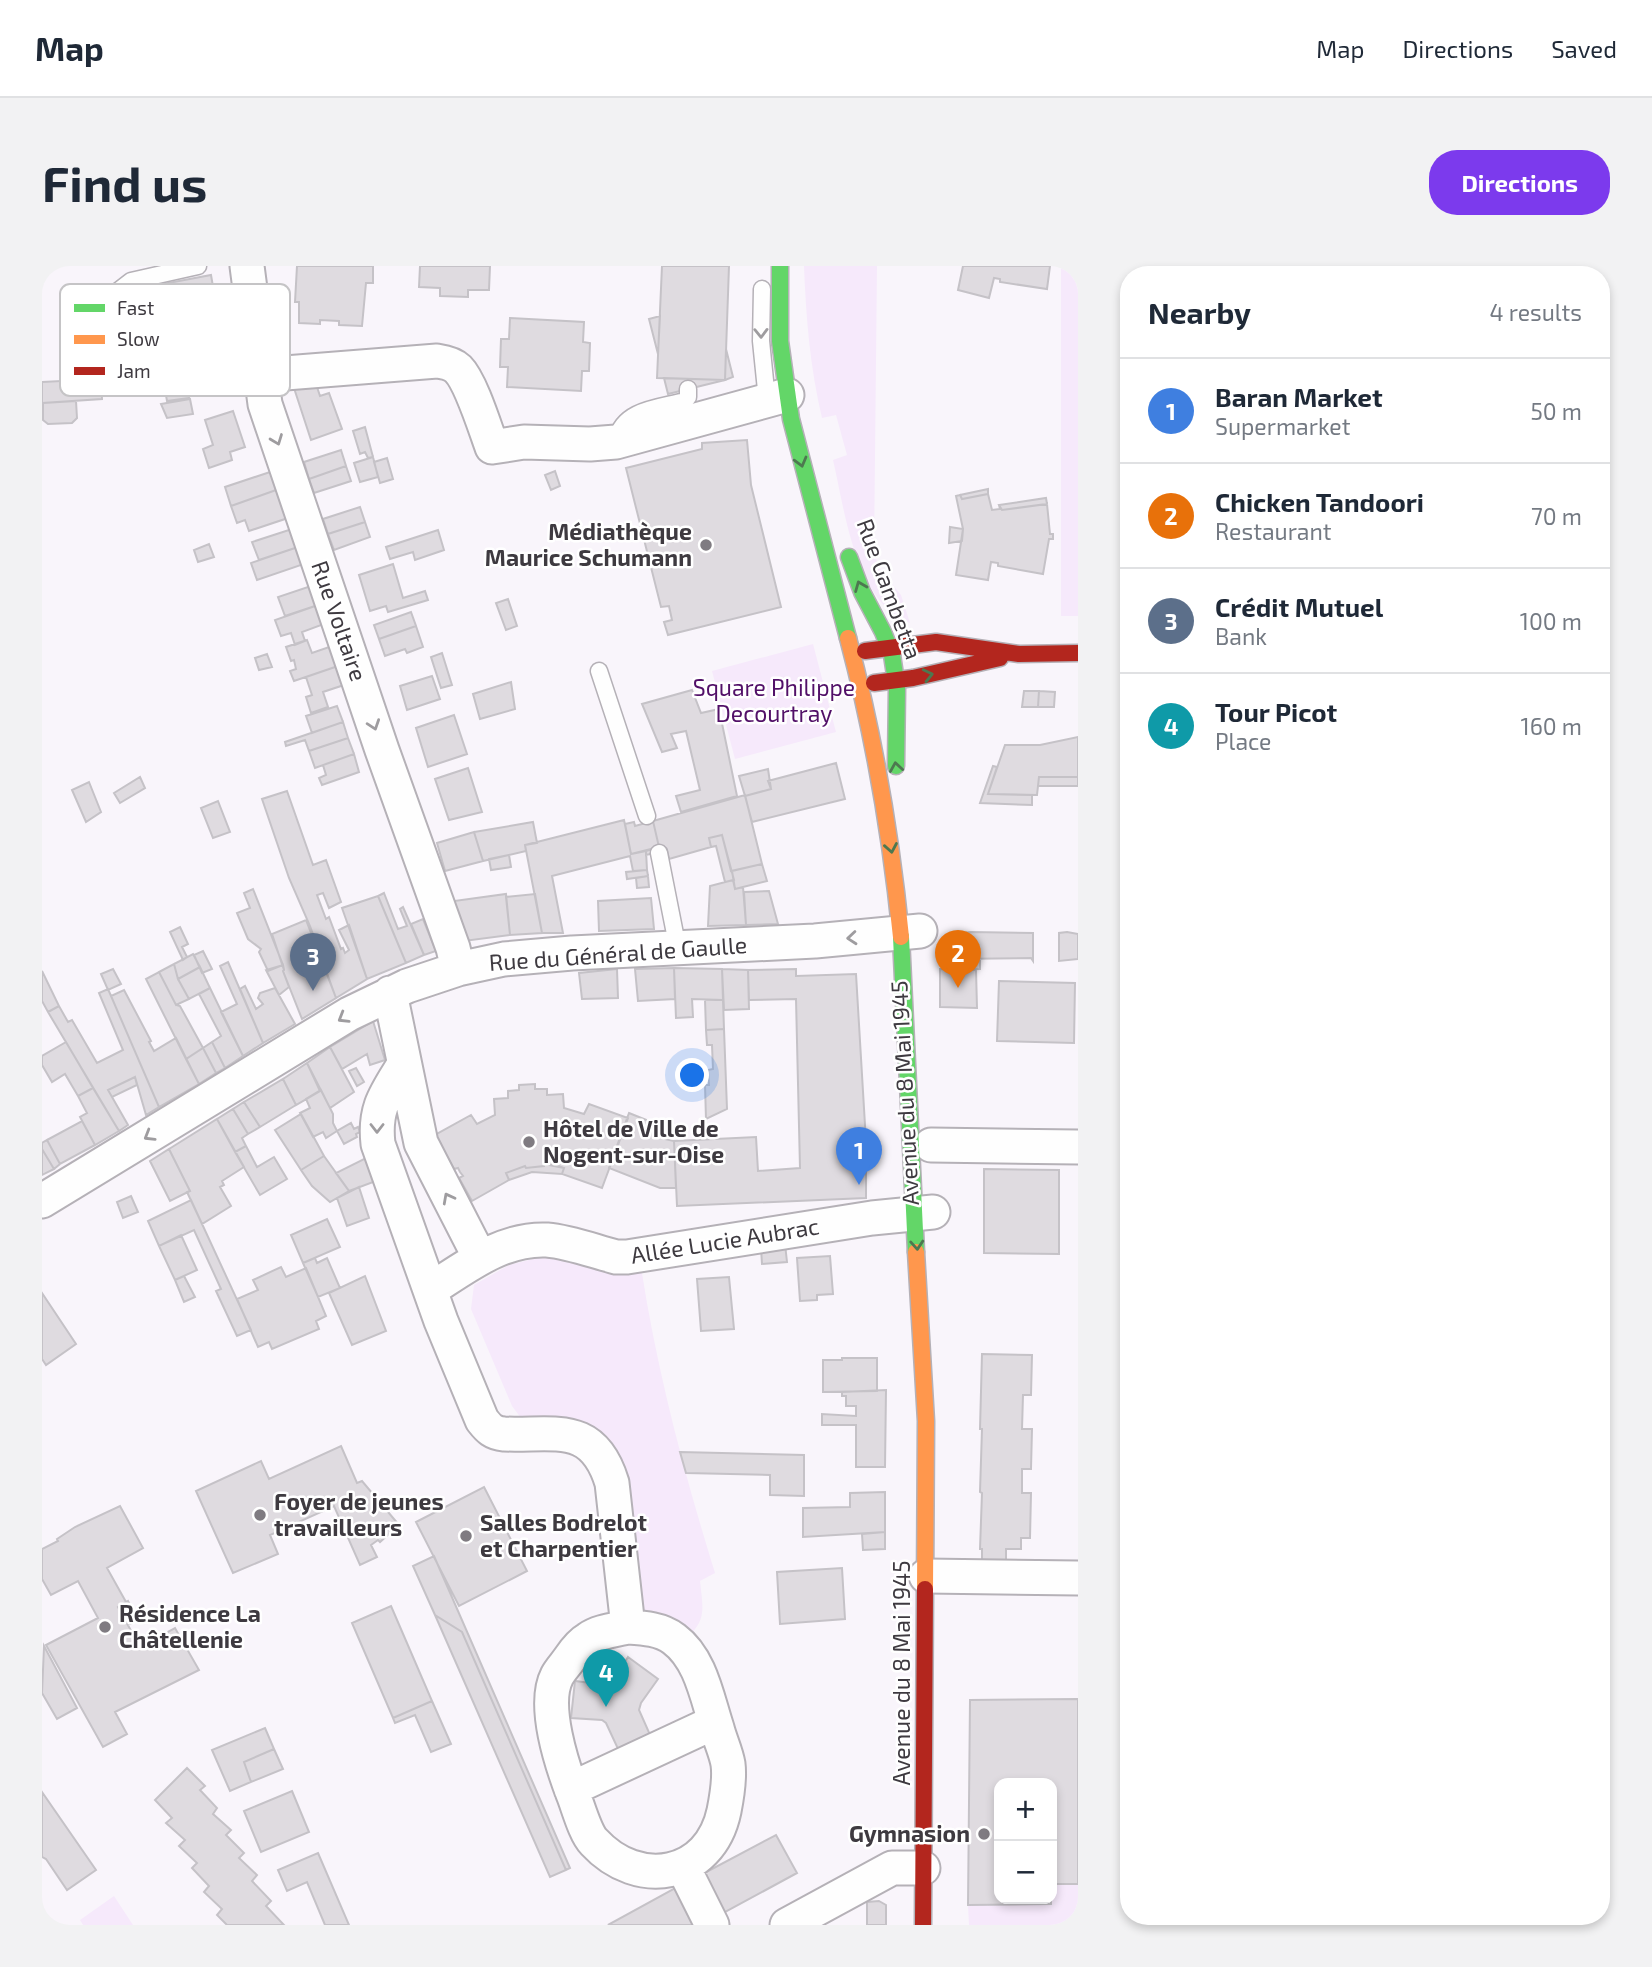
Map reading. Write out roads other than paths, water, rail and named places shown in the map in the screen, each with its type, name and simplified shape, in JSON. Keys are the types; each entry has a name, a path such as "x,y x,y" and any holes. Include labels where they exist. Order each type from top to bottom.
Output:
{"main road":[{"name":"Rue Gambetta","path":"780,266 777,398 797,446 853,652 892,852 915,932"},
{"path":"796,266 796,308"},
{"name":"Rue Gambetta","path":"844,541 866,601 890,647 898,680 893,745 899,782"},
{"path":"853,652 917,643 947,642 1019,654 1078,653"},
{"path":"861,685 898,680 1019,654"},
{"name":"Avenue du 8 Mai 1945","path":"915,932 929,1211 923,1925"},
{"name":"Avenue du 8 Mai 1945","path":"926,1421 934,1282"}],"street":[{"name":"Rue Voltaire","path":"247,266 249,284"},
{"path":"290,372 437,360 457,367 465,378 492,447 524,442 616,442 777,398"},
{"name":"Rue Voltaire","path":"265,396 270,420 441,911 458,969"},
{"name":"Rue du Général de Gaulle","path":"42,1201 349,1014 390,993 458,969 504,959 620,950 815,941 915,932"},
{"path":"390,993 403,1066 424,1151 480,1258"},
{"path":"403,1066 379,1106 378,1144 430,1290 482,1420 489,1429 504,1434 569,1434 586,1443 603,1461 612,1483 628,1627"},
{"path":"931,1145 1078,1147"},
{"name":"Allée Lucie Aubrac","path":"430,1290 480,1258 516,1243 546,1240 616,1257 640,1256 929,1211"},
{"path":"926,1576 1078,1578"},
{"path":"628,1627 650,1629 673,1638 687,1653 696,1668 728,1763 722,1821 707,1846 683,1867 665,1872 642,1870 616,1860 592,1841 571,1788 554,1733 552,1707 556,1677 588,1639 628,1627"},
{"path":"571,1788 715,1722"},
{"path":"683,1867 712,1925"},
{"path":"787,1925 892,1868 923,1868"}],"lane":[{"path":"127,284 198,266"},
{"path":"763,274 761,341 777,398"},
{"path":"616,442 619,430 627,419 635,414 685,401 688,389"},
{"path":"599,671 647,816"},
{"path":"659,853 678,949"}],"place":[{"name":"Médiathèque Maurice Schumann","path":"706,545"},
{"name":"Chicken Tandoori","path":"958,988"},
{"name":"Crédit Mutuel","path":"313,991"},
{"name":"Hôtel de Ville de Nogent-sur-Oise","path":"529,1142"},
{"name":"Baran Market","path":"859,1185"},
{"name":"Foyer de jeunes travailleurs","path":"260,1515"},
{"name":"Salles Bodrelot et Charpentier","path":"466,1536"},
{"name":"Résidence La Châtellenie","path":"105,1627"},
{"name":"Tour Picot","path":"606,1707"},
{"name":"Gymnasion","path":"984,1834"}],"park label":[{"name":"Square Philippe Decourtray","path":"774,701"}]}
